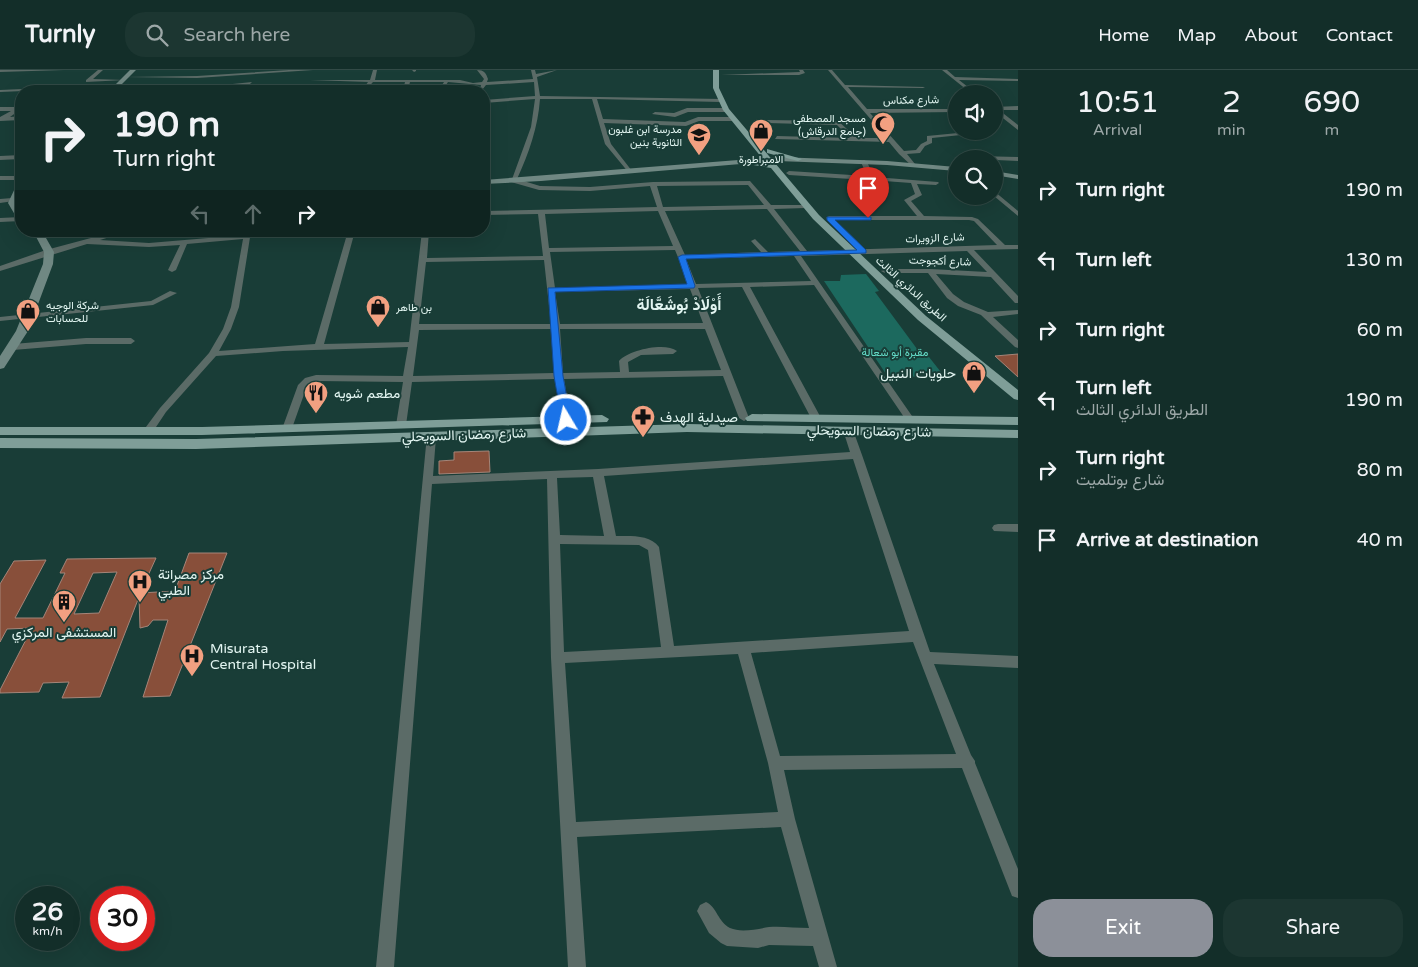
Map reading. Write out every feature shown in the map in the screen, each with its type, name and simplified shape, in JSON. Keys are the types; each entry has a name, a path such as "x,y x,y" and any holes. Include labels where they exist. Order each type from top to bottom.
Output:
{"main road":[{"name":"الطريق الدائري الثالث","path":"721,72 715,82 720,100 733,120 758,150 789,173 829,218 864,252 1017,392"},
{"name":"الطريق الدائري الثالث","path":"721,72 733,106 806,206 922,318 1017,392"},
{"path":"744,161 758,150"},
{"path":"1012,421 1017,392"},
{"name":"شارع رمضان السويحلي","path":"2,433 287,428 566,420 909,418 1012,421"},
{"name":"شارع رمضان السويحلي","path":"2,433 196,444 431,437 626,428 1018,434"},
{"path":"979,434 1018,443"}],"street":[{"path":"0,71 62,70"},
{"path":"101,70 88,81 125,78 197,77 258,71 311,70"},
{"path":"118,85 133,70"},
{"path":"368,85 372,81 375,70"},
{"path":"479,70 484,74 485,83"},
{"path":"320,72 310,81 447,81 485,83 555,70"},
{"path":"721,72 799,74 803,73 801,70"},
{"path":"830,70 912,164"},
{"path":"944,70 964,85"},
{"path":"34,79 48,71"},
{"path":"236,85 250,84 258,71"},
{"path":"515,181 528,146 538,97 535,75"},
{"path":"192,82 197,77"},
{"path":"955,78 1018,80"},
{"path":"407,85 408,81"},
{"path":"444,85 447,81"},
{"path":"91,85 94,82"},
{"path":"295,85 301,84"},
{"path":"844,86 922,87"},
{"path":"0,91 15,90"},
{"path":"490,101 538,97 720,100"},
{"path":"594,98 608,144 629,171"},
{"path":"1003,109 1018,108"},
{"path":"0,109 15,109"},
{"path":"655,114 675,114 687,110 726,110"},
{"name":"شارع مكناس","path":"866,111 948,110"},
{"path":"2,119 15,111"},
{"path":"1003,116 1018,128"},
{"path":"2,119 15,118"},
{"path":"603,121 686,124 698,119 733,120"},
{"path":"768,121 838,123 856,140"},
{"path":"901,153 918,152 923,145 930,142 929,138 932,136 948,135"},
{"path":"776,138 890,140"},
{"path":"0,158 15,157"},
{"path":"1003,159 1018,159"},
{"path":"490,182 773,160 864,162 948,167"},
{"path":"864,162 871,178"},
{"path":"789,173 936,183"},
{"path":"1003,175 1018,177"},
{"path":"853,177 861,196"},
{"path":"0,178 15,178"},
{"path":"515,181 539,188 564,189 610,188 653,184 750,182 801,253 817,283 909,418"},
{"path":"914,182 919,195 907,200 922,218"},
{"path":"653,184 661,210 682,257 744,418"},
{"path":"15,195 12,200 15,209"},
{"path":"0,201 12,200"},
{"path":"1003,201 1017,213"},
{"path":"490,213 806,206"},
{"path":"542,212 545,250 556,328 559,376 566,420"},
{"path":"829,218 972,218 1003,247"},
{"path":"0,230 3,220"},
{"path":"0,365 29,316 48,264 49,252 42,237"},
{"path":"0,269 49,252 106,237"},
{"path":"89,242 128,245 184,243 226,237"},
{"path":"148,431 163,410 213,354 227,329 235,307 247,237"},
{"path":"319,347 350,237"},
{"path":"401,425 426,237"},
{"path":"755,241 766,254"},
{"path":"172,270 184,243"},
{"name":"شارع الزويرات","path":"682,257 1018,247"},
{"path":"545,250 677,248"},
{"path":"969,249 1018,301"},
{"path":"424,260 547,258"},
{"name":"شارع أكجوجت","path":"885,271 930,271 994,275"},
{"path":"930,271 946,293 955,300 986,315 1018,345"},
{"path":"551,290 817,283"},
{"path":"745,285 816,418"},
{"path":"0,318 153,303 173,293"},
{"path":"986,315 1018,312"},
{"path":"415,327 708,326"},
{"path":"12,347 86,341 131,341"},
{"path":"213,354 319,347 413,344"},
{"path":"625,375 623,361 630,355 637,352 673,352"},
{"path":"287,428 303,385 311,379 328,377 407,379 726,373"},
{"path":"848,430 925,658 1016,882"},
{"path":"385,967 429,480 431,437"},
{"path":"429,480 598,473 857,455"},
{"path":"598,473 611,540"},
{"path":"552,474 558,658 577,967"},
{"path":"998,528 1018,528"},
{"path":"555,539 644,542 653,547 668,651"},
{"path":"558,658 919,636"},
{"path":"743,648 775,763 787,819 828,967"},
{"path":"925,658 1018,662"},
{"path":"775,763 968,761"},
{"path":"568,830 787,819"},
{"path":"706,911 714,927 727,937 758,939 769,936 820,938"}],"green space":[{"name":"مقبرة أبو شعالة","path":"866,274 879,291 875,292 923,357 929,357 944,376 888,377 824,281 840,281 841,275"}],"building":[{"path":"1018,354 1018,377 995,356"},
{"path":"489,451 490,472 439,474 439,461 454,460 454,452"},
{"name":"المستشفى المركزي","path":"189,553 227,553 170,696 143,697 168,620 153,620 148,626 140,628 139,597 100,697 62,698 69,682 43,683 39,692 0,693 32,628 7,629 0,642 0,584 14,561 46,560 15,618 43,618 65,573 60,573 67,559 156,558 140,593 175,591","holes":["117,572 99,613 74,614 93,573"]}],"place":[{"name":"مسجد المصطفى (جامع الدرقاش)","path":"883,145"},
{"name":"الامبراطورة","path":"761,152"},
{"name":"مدرسة ابن غلبون الثانوية بنين","path":"699,156"},
{"name":"بن طاهر","path":"378,328"},
{"name":"شركة الوجيه للحسابات","path":"28,332"},
{"name":"حلويات النبيل","path":"974,394"},
{"name":"مطعم شويه","path":"316,414"},
{"name":"صيدلية الهدف","path":"643,438"},
{"name":"مركز مصراتة الطبي","path":"140,603"},
{"name":"المستشفى المركزي","path":"64,623"},
{"name":"Misurata Central Hospital","path":"192,677"}],"district":[{"name":"أَوْلَادْ بُوشَعَّالَة","path":"679,305"}],"route":[{"path":"566,420 559,376 551,290 692,286 682,257 864,252 829,218 868,218"}]}
